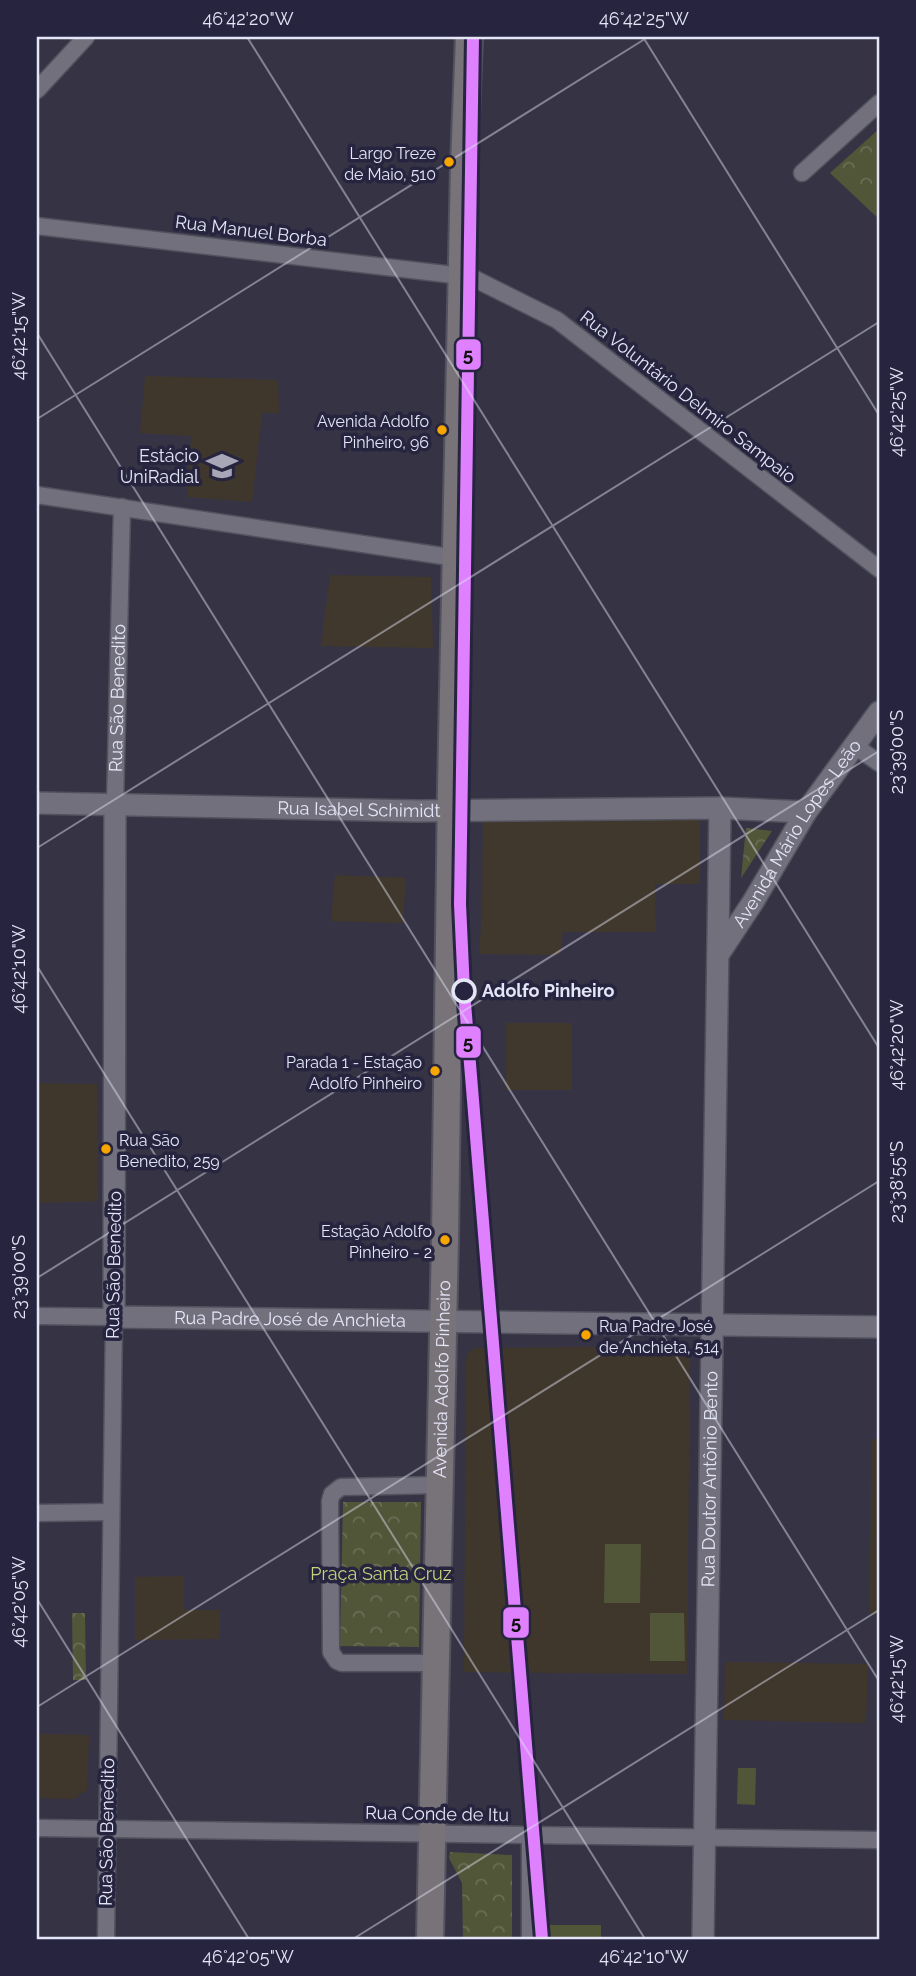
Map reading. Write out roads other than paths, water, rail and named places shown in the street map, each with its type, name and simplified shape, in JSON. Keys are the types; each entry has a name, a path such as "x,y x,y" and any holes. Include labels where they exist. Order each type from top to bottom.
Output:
{"main road":[{"name":"Avenida Adolfo Pinheiro","path":"430,1939 450,811 469,37"}],"street":[{"path":"37,90 86,37"},
{"path":"802,173 879,103"},
{"name":"Rua Manuel Borba","path":"37,226 462,274"},
{"name":"Rua Voluntário Delmiro Sampaio","path":"462,274 557,320 879,569"},
{"path":"37,495 456,558"},
{"name":"Rua São Benedito","path":"106,1939 114,1317 116,805 122,507"},
{"name":"Avenida Mário Lopes Leão","path":"718,955 806,813 879,712"},
{"path":"856,746 879,763"},
{"name":"Rua Isabel Schimidt","path":"37,803 450,811 720,808 806,813"},
{"name":"Rua Doutor Antônio Bento","path":"703,1939 720,808"},
{"name":"Rua Padre José de Anchieta","path":"37,1316 879,1327"},
{"path":"435,1663 342,1663 333,1657 330,1501 332,1494 341,1487 439,1485"},
{"path":"37,1513 110,1512"},
{"name":"Rua Conde de Itu","path":"37,1828 879,1840"},
{"path":"530,1835 530,1939"}],"place":[{"name":"Largo Treze de Maio, 510","path":"449,162"},
{"name":"Avenida Adolfo Pinheiro, 96","path":"442,430"},
{"name":"Estácio UniRadial","path":"222,466"},
{"name":"Adolfo Pinheiro","path":"464,991"},
{"name":"Parada 1 - Estação Adolfo Pinheiro","path":"435,1071"},
{"name":"Rua São Benedito, 259","path":"106,1149"},
{"name":"Estação Adolfo Pinheiro - 2","path":"445,1240"},
{"name":"Rua Padre José de Anchieta, 514","path":"586,1335"}],"park label":[{"name":"Praça Santa Cruz","path":"381,1574"}]}
